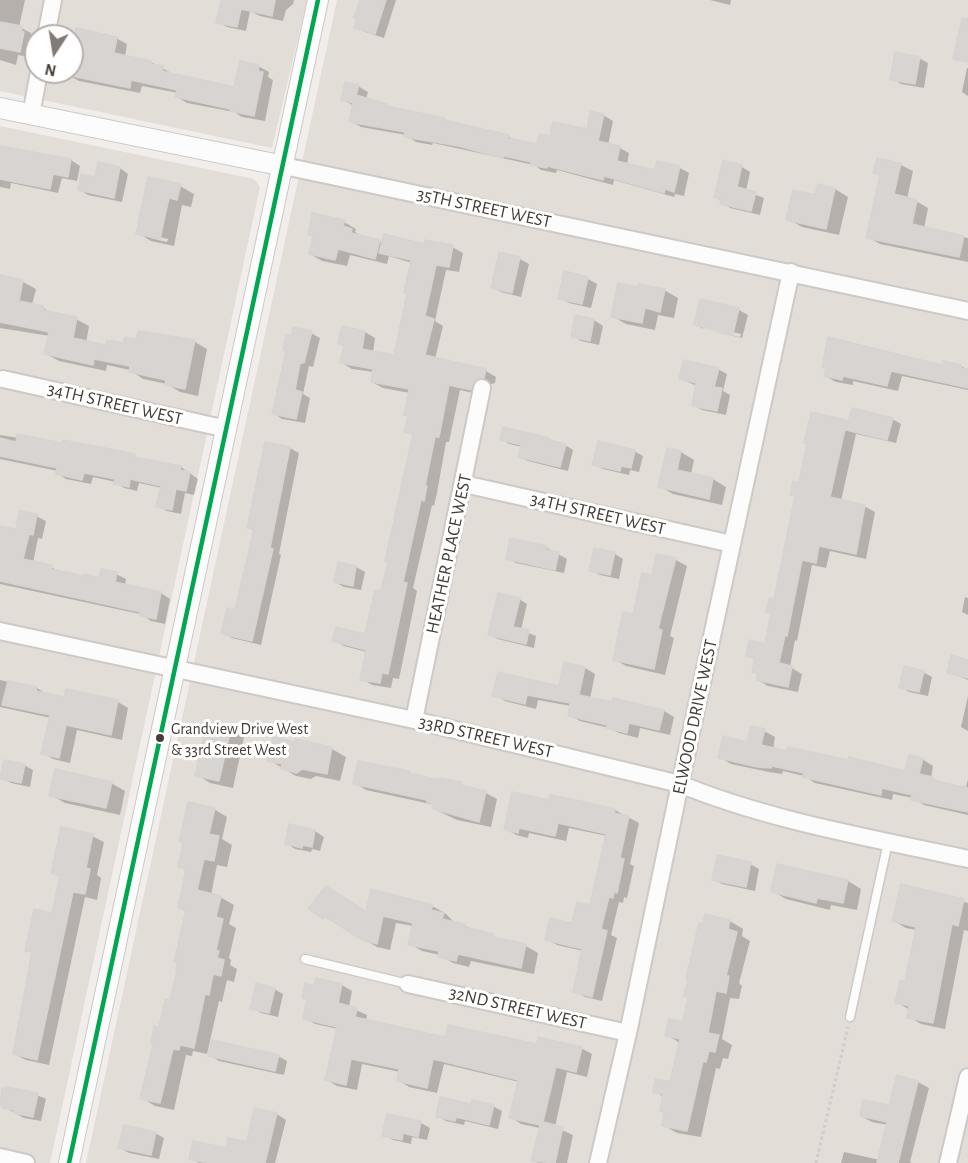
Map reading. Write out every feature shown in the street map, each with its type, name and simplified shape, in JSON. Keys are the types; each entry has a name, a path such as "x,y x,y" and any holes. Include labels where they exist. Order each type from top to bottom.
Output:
{"street":[{"path":"49,24 54,0"},
{"path":"69,1163 318,0"},
{"path":"31,115 37,84"},
{"name":"35TH STREET WEST","path":"0,108 791,272 968,311"},
{"name":"ELWOOD DRIVE WEST","path":"598,1163 791,272"},
{"name":"34TH STREET WEST","path":"3,379 226,429"},
{"name":"HEATHER PLACE WEST","path":"414,720 482,388"},
{"name":"34TH STREET WEST","path":"464,484 732,544"},
{"name":"33RD STREET WEST","path":"0,631 414,720 680,784 718,799 968,859"},
{"name":"32ND STREET WEST","path":"408,984 628,1033"},
{"path":"948,1163 968,1077"},
{"path":"0,1157 26,1163"}],"lane":[{"path":"850,1017 888,841"},
{"path":"305,959 408,984"}],"path":[{"path":"816,1163 850,1017"}],"shaded area":[{"path":"0,0 307,0 272,148 0,91"},
{"path":"337,0 968,0 968,1163 86,1163"},
{"path":"0,126 254,179 260,187 50,1163 0,1163"}],"building":[{"path":"221,0 275,0 272,16 241,9 237,27 216,23"},
{"path":"360,0 386,0 375,34 354,28 357,18 354,18"},
{"path":"962,18 968,19 968,62 953,59"},
{"path":"0,22 22,26 21,31 24,32 20,52 0,48"},
{"path":"84,30 117,37 114,53 151,61 151,64 163,66 162,71 234,87 240,61 259,65 258,71 263,72 254,116 175,97 177,90 131,80 130,88 84,78"},
{"path":"895,52 920,57 915,84 890,80"},
{"path":"345,82 359,85 356,95 387,104 386,106 444,118 444,120 509,135 508,138 537,144 539,134 550,136 553,122 587,129 590,111 604,114 598,141 620,146 617,161 655,170 657,161 680,166 674,192 665,189 664,193 604,176 603,180 547,166 547,168 530,165 531,162 404,137 405,132 349,122 353,103 341,100"},
{"path":"0,146 71,159 68,177 53,174 50,189 0,179"},
{"path":"877,158 901,163 894,194 917,200 912,224 964,236 959,257 866,238 880,175 873,173"},
{"path":"723,160 742,165 737,187 756,192 751,211 720,204 721,199 714,198"},
{"path":"98,162 120,167 114,198 78,190 81,174 95,177"},
{"path":"148,177 181,184 177,200 169,198 160,239 136,234"},
{"path":"818,184 835,188 826,229 786,220 793,190 815,195"},
{"path":"312,213 345,220 343,226 352,229 351,233 380,240 375,259 338,249 335,260 309,254 313,236 308,235"},
{"path":"384,234 424,244 425,240 453,245 449,267 436,265 425,316 434,319 425,355 486,369 484,378 475,381 471,390 449,385 439,437 435,437 424,501 421,500 403,582 407,583 388,674 382,673 380,683 360,680 366,650 332,641 336,627 365,634 375,590 381,591 388,562 385,561 413,434 404,432 408,416 404,415 409,389 371,382 373,369 340,363 344,345 338,344 342,326 365,331 362,349 394,355 407,294 404,293 411,260 379,253"},
{"path":"499,252 520,257 512,293 491,288"},
{"path":"564,271 588,277 582,304 558,299"},
{"path":"0,275 23,280 19,301 44,306 43,310 77,317 73,338 106,345 107,340 123,343 125,337 136,339 138,331 195,340 185,389 165,385 166,380 129,372 130,366 94,359 93,365 44,354 49,332 0,322"},
{"path":"618,283 665,289 660,312 645,308 642,323 611,317"},
{"path":"700,299 739,308 733,334 694,325"},
{"path":"575,315 594,319 590,341 571,337"},
{"path":"293,327 312,331 304,363 300,363 295,390 302,392 296,419 272,414 286,351 283,350 286,335 291,336"},
{"path":"828,337 933,363 943,365 943,361 961,365 961,368 968,369 968,388 891,371 887,386 843,376 842,380 824,376 826,368 822,367"},
{"path":"683,360 719,368 714,387 722,388 717,411 692,406 696,383 679,379"},
{"path":"852,408 893,418 887,440 846,430"},
{"path":"811,412 847,420 830,497 865,505 856,554 819,546 816,563 802,560 787,636 785,635 779,663 792,666 788,687 756,680 758,673 752,672 755,658 746,656 749,640 765,644 771,613 766,612 769,598 774,599 795,496 790,495 793,481 799,483"},
{"path":"503,427 566,444 560,467 518,457 521,445 500,440"},
{"path":"17,434 110,449 135,454 134,457 181,466 180,470 190,472 186,491 176,489 172,510 156,507 161,486 130,479 129,487 114,484 115,479 84,473 82,480 56,474 57,468 0,456 0,438 16,442"},
{"path":"598,441 635,450 631,468 621,466 620,471 592,465"},
{"path":"265,442 290,447 270,548 273,549 252,641 221,634 227,608 235,610 254,529 247,528"},
{"path":"667,448 681,451 677,470 713,478 709,499 658,487"},
{"path":"19,511 37,514 33,535 29,534 23,559 52,565 51,569 84,576 84,574 99,578 101,569 117,572 115,582 161,592 156,619 140,616 140,612 0,581 0,526 16,529"},
{"path":"510,538 547,546 546,550 559,552 555,570 506,559"},
{"path":"594,548 615,552 610,575 589,571"},
{"path":"656,554 676,558 658,629 662,630 654,669 613,660 623,612 633,614 642,573 652,575"},
{"path":"338,562 356,566 353,586 334,582"},
{"path":"498,593 520,598 513,627 529,630 526,644 488,635"},
{"path":"951,655 968,660 968,678 947,673"},
{"path":"564,662 585,667 579,695 612,702 613,698 664,710 659,730 629,723 627,733 606,728 607,725 568,716 570,703 527,695 525,704 492,696 498,672 559,686"},
{"path":"904,666 924,671 919,692 899,688"},
{"path":"8,681 37,687 36,691 64,697 66,689 118,700 111,735 66,725 59,758 41,754 50,715 2,705"},
{"path":"207,722 231,728 219,781 195,776"},
{"path":"751,726 765,729 761,745 787,751 788,747 848,760 849,757 905,771 909,755 923,758 919,774 933,777 932,780 968,788 968,812 911,800 912,795 882,788 881,795 802,777 804,773 772,766 771,768 757,767 718,758 723,736 747,742"},
{"path":"273,737 295,742 296,739 332,747 327,774 302,769 297,773 281,769 282,764 267,761"},
{"path":"4,760 25,764 21,783 0,779"},
{"path":"358,761 440,780 440,778 461,782 460,785 486,791 479,822 433,809 434,804 427,800 353,784"},
{"path":"55,769 112,782 106,808 49,796"},
{"path":"512,792 549,800 550,795 580,801 615,809 614,813 629,816 620,858 624,859 617,893 614,892 613,898 609,897 601,929 607,931 592,997 573,992 582,949 545,940 550,918 572,923 577,902 590,905 606,834 558,823 555,836 519,828 518,833 504,830"},
{"path":"188,802 215,808 209,834 219,836 214,861 204,859 197,890 221,896 216,917 223,919 216,950 219,951 217,958 224,960 221,976 213,974 209,995 205,994 194,1048 180,1045 179,1050 173,1049 160,1103 140,1099 153,1044 151,1044 154,1026 159,1028 165,999 170,1000 177,971 177,963 174,962 186,910 178,908 186,869 178,867 183,843 179,842"},
{"path":"289,824 315,830 312,847 303,845 302,848 285,844"},
{"path":"61,827 93,834 86,868 90,869 85,894 73,892 37,1060 13,1054 32,952 25,951 34,909 52,913 60,875 51,873"},
{"path":"717,855 751,862 746,887 712,880"},
{"path":"777,864 848,880 843,903 817,898 816,903 771,892"},
{"path":"901,884 964,899 958,926 952,924 933,1023 907,1018 909,1006 895,1003 900,980 905,981 916,927 892,921"},
{"path":"326,886 366,912 371,889 433,905 431,910 444,913 442,919 494,934 493,937 526,944 521,968 458,954 456,961 438,957 439,951 408,945 413,923 383,916 377,944 362,940 325,916 323,919 308,909"},
{"path":"705,914 730,920 728,929 737,932 726,976 729,976 726,993 716,991 708,1033 719,1035 715,1052 709,1051 706,1062 703,1061 687,1131 662,1126 664,1112 660,1111 663,1094 653,1092 655,1079 670,1081 680,1039 665,1036 669,1019 683,1022 688,997 684,996 688,979 686,978 699,923 703,924"},
{"path":"316,978 342,984 338,1003 357,1008 355,1017 445,1037 448,1025 537,1044 538,1037 582,1047 576,1072 556,1067 543,1122 563,1127 555,1163 531,1161 540,1125 509,1118 518,1080 433,1059 427,1088 397,1081 399,1069 351,1059 346,1085 325,1080 337,1027 303,1019 307,999 302,998 305,983 314,986"},
{"path":"256,983 275,988 269,1013 250,1009"},
{"path":"212,1040 279,1055 275,1071 208,1056"},
{"path":"897,1075 918,1081 898,1163 877,1163 887,1122 860,1116 863,1100 889,1105"},
{"path":"7,1087 38,1093 33,1117 14,1113 14,1110 3,1108 3,1105 0,1105 2,1088 7,1089"},
{"path":"440,1097 471,1104 472,1100 494,1105 489,1125 456,1117 455,1121 436,1117"},
{"path":"254,1108 277,1113 265,1163 207,1163 189,1159 193,1141 226,1148 228,1138 247,1142"},
{"path":"387,1114 421,1121 418,1137 403,1133 402,1140 382,1136"},
{"path":"124,1125 156,1132 151,1155 118,1148"}],"transit line":[{"path":"69,1163 318,0"}],"place":[{"name":"Grandview Drive West & 33rd Street West","path":"160,738"}]}
